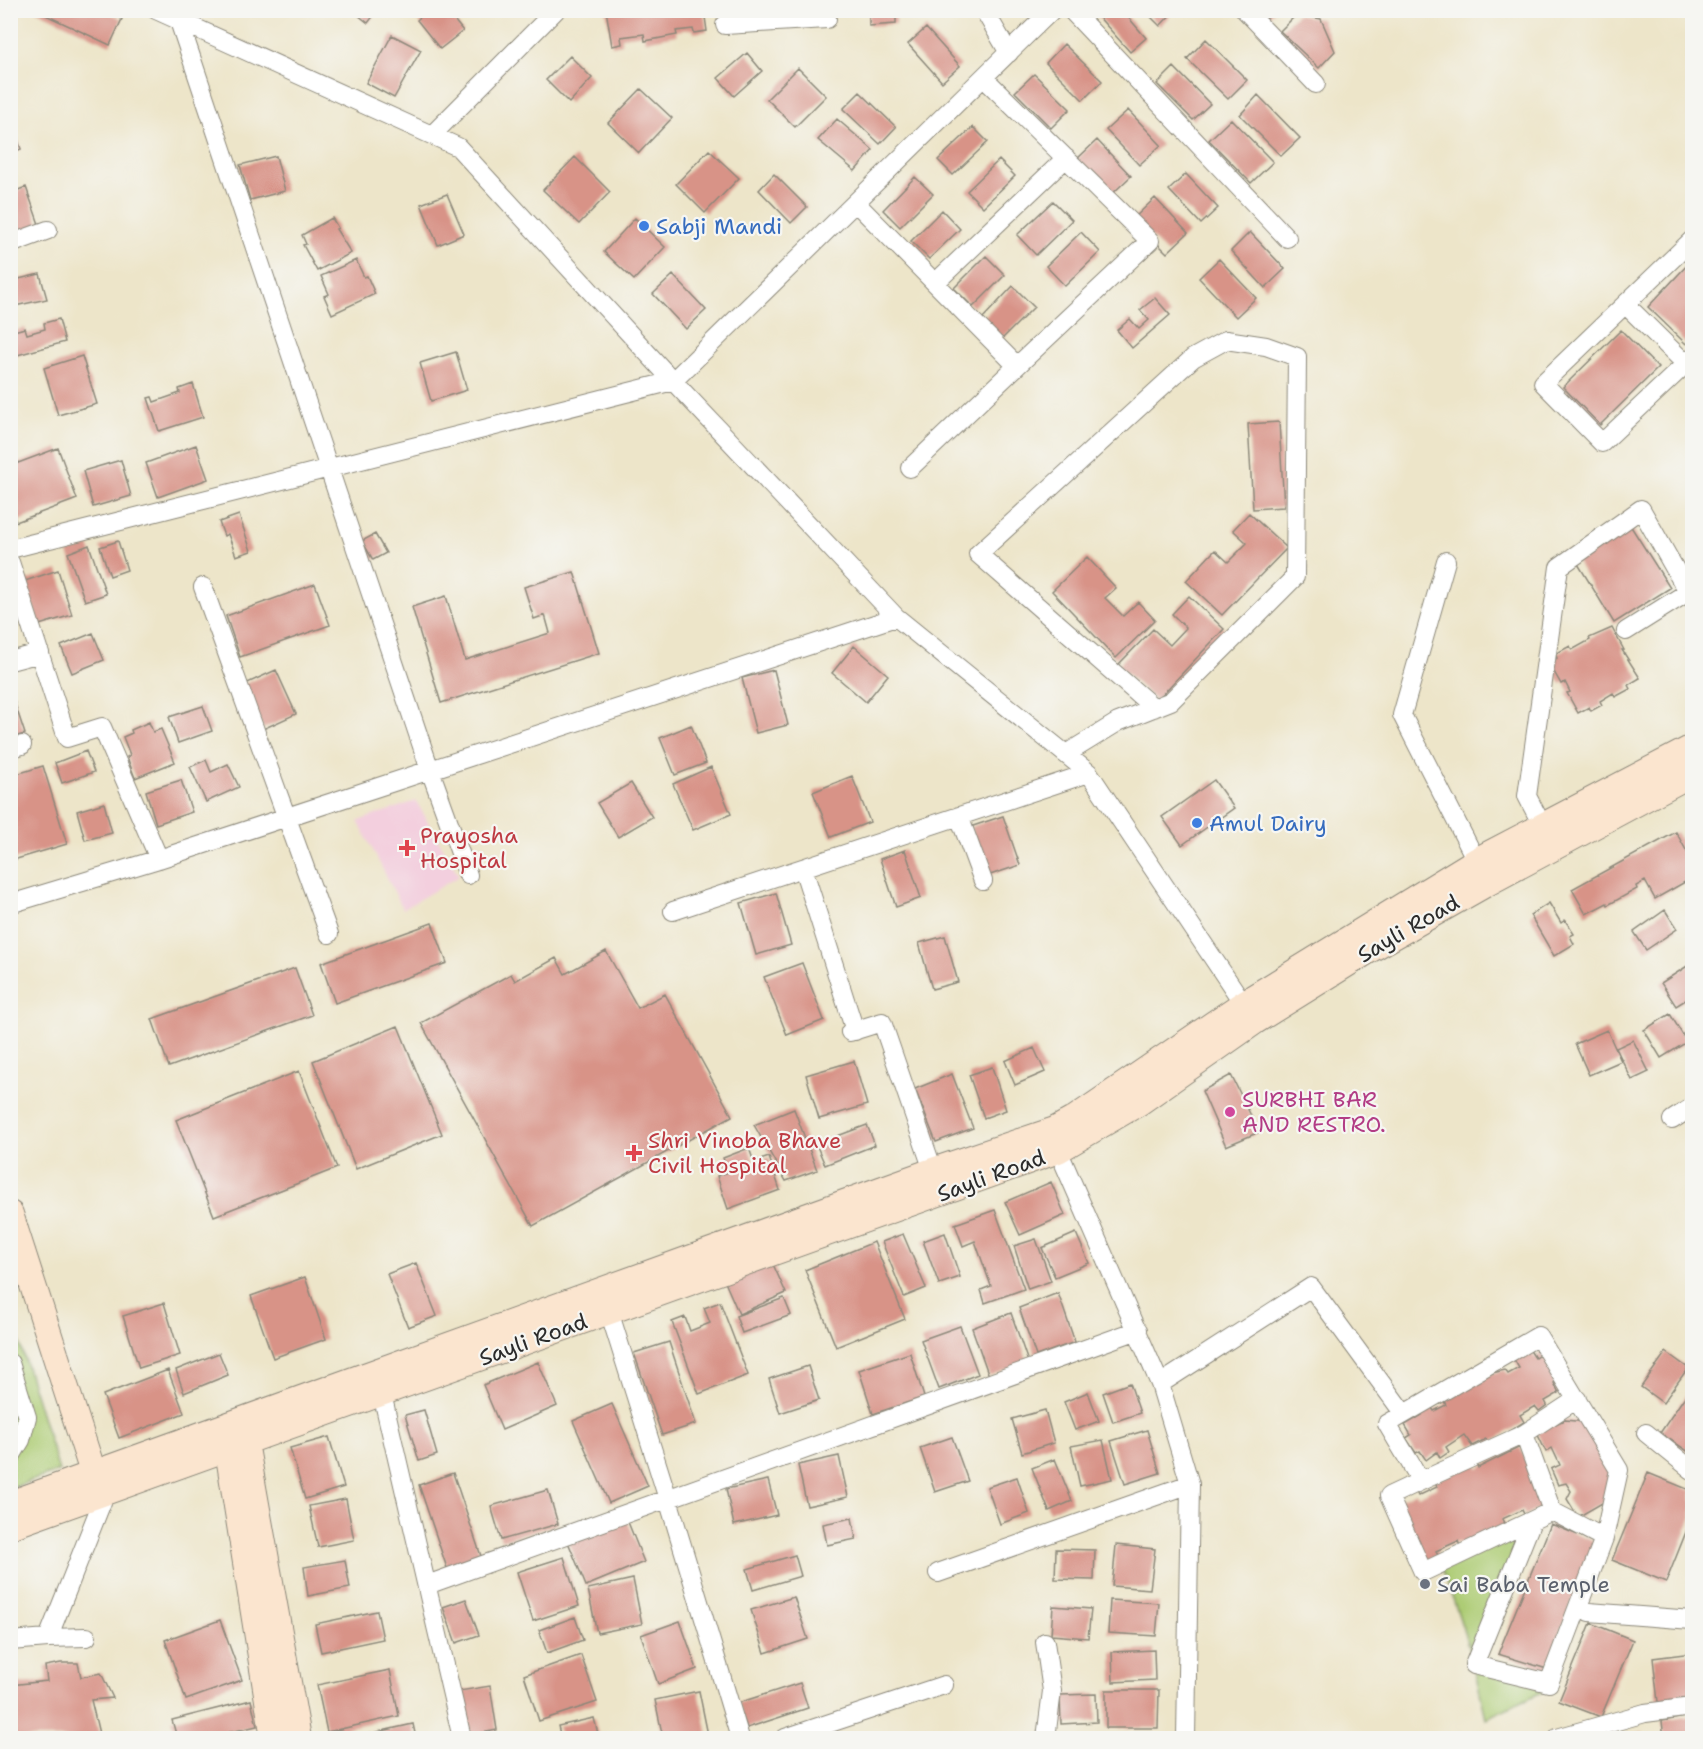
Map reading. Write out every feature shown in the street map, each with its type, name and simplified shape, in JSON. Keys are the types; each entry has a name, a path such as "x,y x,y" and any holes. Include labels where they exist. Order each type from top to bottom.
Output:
{"main road":[{"path":"1548,837 1692,748"},
{"name":"Sayli Road","path":"235,1434 382,1394 609,1311 937,1182 1058,1150 1138,1103 1249,1012 1369,950 1482,872 1548,837 1689,779"},
{"path":"10,1504 97,1483 937,1182 1074,1120 1249,1012"},
{"path":"10,1214 97,1483"},
{"path":"235,1434 274,1738"},
{"path":"235,1434 298,1738"},
{"path":"10,1526 97,1483"}],"street":[{"path":"156,10 458,147 673,381 896,616 1089,773 1249,1012"},
{"path":"432,135 556,10"},
{"path":"725,25 827,19 826,10"},
{"path":"984,10 1009,53"},
{"path":"10,549 673,381 1052,10"},
{"path":"1071,10 1287,238"},
{"path":"1245,10 1316,84"},
{"path":"179,21 430,770 468,875"},
{"path":"910,468 1150,241 984,78"},
{"path":"935,283 1066,158"},
{"path":"856,203 1017,366"},
{"path":"10,244 48,230"},
{"path":"1626,305 1689,361 1602,443 1543,383 1692,240"},
{"path":"1066,754 1118,722 1154,708 1171,701 1295,577 1297,357 1266,346 1226,340 1193,358 978,554 1154,708"},
{"path":"1548,837 1527,796 1559,567 1641,509 1688,592 1626,632"},
{"path":"1446,561 1402,715 1482,872"},
{"path":"10,562 67,738 102,727 159,859"},
{"path":"203,587 329,934"},
{"path":"10,904 159,859 896,616"},
{"path":"10,661 40,653"},
{"path":"673,911 1089,773"},
{"path":"959,816 983,881"},
{"path":"803,868 853,1031 882,1022 937,1182"},
{"path":"1672,1120 1692,1107"},
{"path":"1058,1150 1160,1384 1190,1484 1186,1738"},
{"path":"1160,1384 1311,1287 1404,1414"},
{"path":"609,1311 740,1738"},
{"path":"427,1585 1138,1330"},
{"path":"1421,1481 1387,1424 1538,1336 1619,1470 1604,1538 1549,1683 1474,1665 1532,1521"},
{"path":"10,1363 27,1417 21,1440 10,1458"},
{"path":"382,1394 462,1738"},
{"path":"1552,1511 1423,1572 1389,1496 1524,1434 1577,1399"},
{"path":"1646,1433 1692,1470"},
{"path":"1524,1434 1552,1511 1604,1538"},
{"path":"48,1638 102,1502 97,1483"},
{"path":"938,1573 1190,1484"},
{"path":"1589,1612 1692,1620"},
{"path":"10,1641 87,1637"},
{"path":"1046,1642 1052,1691 1046,1738"},
{"path":"785,1738 945,1686"},
{"path":"1557,1738 1645,1713 1692,1707"}],"shaded area":[{"name":"Prayosha Hospital","path":"416,801 459,876 403,909 358,821"}],"green space":[{"path":"10,1312 59,1471 11,1488 10,1488"},
{"path":"1532,1521 1474,1664 1553,1687 1486,1718 1472,1659 1439,1564"}],"building":[{"path":"35,10 103,10 122,19 110,45"},
{"path":"352,10 378,10 368,23"},
{"path":"428,10 446,10 463,31 440,49 417,20"},
{"path":"606,10 704,10 707,31 694,33 693,29 676,31 677,35 645,41 644,34 621,37 622,44 612,46"},
{"path":"869,10 896,10 896,24 869,26"},
{"path":"1100,10 1122,10 1146,38 1130,52 1096,14"},
{"path":"1144,10 1175,10 1160,26"},
{"path":"1251,10 1275,10 1262,23"},
{"path":"1297,14 1321,19 1335,51 1319,68 1280,31"},
{"path":"926,28 960,66 942,82 908,44"},
{"path":"392,35 421,50 394,98 366,83"},
{"path":"1206,39 1247,80 1228,99 1187,59"},
{"path":"1064,44 1102,81 1083,100 1046,63"},
{"path":"747,53 762,71 734,96 718,78"},
{"path":"570,56 592,78 569,103 546,80"},
{"path":"1174,67 1210,104 1193,120 1157,84"},
{"path":"798,68 826,96 795,127 767,99"},
{"path":"1034,74 1070,109 1051,128 1015,92"},
{"path":"641,89 672,118 639,153 608,123"},
{"path":"860,92 896,127 880,144 843,109"},
{"path":"1258,95 1300,138 1281,156 1240,115"},
{"path":"1128,110 1161,145 1139,165 1106,130"},
{"path":"10,117 21,149 10,153"},
{"path":"837,119 873,150 855,171 818,140"},
{"path":"1231,119 1273,162 1251,183 1209,140"},
{"path":"973,127 988,142 953,175 938,160"},
{"path":"1097,140 1131,176 1111,195 1077,159"},
{"path":"709,150 739,178 705,213 676,184"},
{"path":"276,156 285,191 250,200 240,165"},
{"path":"575,157 610,192 579,224 543,190"},
{"path":"999,160 1015,176 983,207 967,191"},
{"path":"774,174 807,207 791,223 759,190"},
{"path":"1186,174 1218,208 1201,224 1169,190"},
{"path":"915,177 933,194 900,227 883,210"},
{"path":"26,187 41,230 10,241 10,193"},
{"path":"447,194 464,234 438,245 421,204"},
{"path":"1155,198 1188,233 1167,253 1133,219"},
{"path":"1053,201 1072,220 1036,255 1017,235"},
{"path":"942,210 960,229 929,259 911,241"},
{"path":"332,218 351,253 317,271 303,245 306,244 302,235"},
{"path":"635,218 665,247 634,280 604,252"},
{"path":"1081,232 1100,252 1065,286 1046,266"},
{"path":"1250,232 1285,269 1265,288 1231,251"},
{"path":"986,256 1005,275 973,307 954,288"},
{"path":"1219,259 1256,298 1236,317 1199,278"},
{"path":"356,260 375,294 332,314 324,296 329,294 321,276"},
{"path":"1692,260 1692,337 1686,344 1648,307"},
{"path":"40,274 47,299 10,307 10,281"},
{"path":"673,275 706,310 686,329 653,294"},
{"path":"1013,286 1034,307 1002,339 982,319"},
{"path":"1155,298 1170,315 1132,348 1117,330 1130,319 1139,329 1149,320 1140,310"},
{"path":"59,319 65,342 10,357 10,332 25,328 27,334 45,329 44,323"},
{"path":"1621,330 1658,368 1600,425 1563,387"},
{"path":"456,352 467,390 431,401 420,363"},
{"path":"82,356 97,404 58,415 44,368"},
{"path":"193,384 203,417 159,431 148,398 152,397 154,402 180,393 179,389"},
{"path":"1279,422 1284,507 1253,509 1248,424"},
{"path":"196,445 208,479 158,497 146,463"},
{"path":"58,448 77,499 16,522 10,507 10,466"},
{"path":"121,460 131,496 93,507 83,471"},
{"path":"1249,513 1287,548 1222,615 1186,581 1215,550 1228,562 1247,543 1233,530"},
{"path":"239,515 251,551 236,556 228,534 224,536 219,522"},
{"path":"1630,525 1670,588 1614,623 1575,559"},
{"path":"375,534 386,553 373,560 362,541"},
{"path":"118,541 127,570 110,576 100,547"},
{"path":"89,545 106,594 85,601 68,553"},
{"path":"1087,557 1116,588 1105,598 1123,616 1138,602 1155,620 1116,658 1052,591"},
{"path":"58,570 72,615 39,625 25,581"},
{"path":"574,572 599,653 441,703 412,607 446,596 465,660 550,633 545,615 534,619 524,587"},
{"path":"315,584 330,625 240,657 226,616"},
{"path":"1189,596 1224,629 1156,701 1118,665 1153,629 1170,645 1186,628 1172,614"},
{"path":"1612,628 1624,650 1622,650 1640,678 1628,685 1630,689 1615,697 1613,693 1600,701 1602,705 1591,711 1589,707 1578,713 1567,693 1570,692 1565,682 1561,684 1549,663 1557,658 1555,654 1570,646 1572,650 1590,640 1589,638"},
{"path":"93,633 104,660 72,673 61,646"},
{"path":"854,646 888,675 866,702 832,673"},
{"path":"276,670 296,714 263,729 243,685"},
{"path":"774,670 788,725 756,733 742,678"},
{"path":"10,689 25,734 10,738"},
{"path":"203,706 212,731 178,743 169,717"},
{"path":"149,722 153,732 161,729 175,762 135,778 123,737 132,733 131,730"},
{"path":"691,725 706,763 675,775 660,738"},
{"path":"86,751 94,772 62,783 55,763"},
{"path":"206,760 211,772 228,764 239,787 206,802 190,767"},
{"path":"43,766 67,844 10,861 10,776"},
{"path":"711,767 731,814 693,830 673,784"},
{"path":"852,776 870,822 831,837 813,792"},
{"path":"181,780 192,812 156,824 146,791"},
{"path":"1214,780 1234,808 1182,845 1162,817"},
{"path":"631,783 652,817 618,837 597,803"},
{"path":"104,803 112,833 85,840 77,811"},
{"path":"1003,816 1020,865 987,876 970,827"},
{"path":"1676,832 1692,861 1692,878 1655,899 1645,881 1636,886 1637,889 1586,914 1572,889"},
{"path":"905,850 921,898 896,907 880,859"},
{"path":"776,893 791,945 756,955 741,903"},
{"path":"1549,903 1561,923 1565,920 1574,934 1570,936 1574,944 1554,956 1530,915"},
{"path":"1665,910 1677,929 1646,950 1634,932"},
{"path":"432,923 447,963 335,1003 321,963"},
{"path":"945,936 958,982 932,989 919,943"},
{"path":"606,951 638,1008 665,994 732,1116 533,1226 421,1023 511,974 515,981 556,958 565,974"},
{"path":"802,963 824,1020 787,1035 764,977"},
{"path":"1692,963 1692,996 1676,1006 1661,983"},
{"path":"295,968 312,1015 169,1067 152,1019"},
{"path":"1670,1014 1687,1042 1661,1058 1644,1030"},
{"path":"398,1026 442,1134 356,1169 313,1061"},
{"path":"1607,1030 1621,1061 1589,1075 1575,1044"},
{"path":"1633,1040 1649,1072 1632,1080 1616,1048"},
{"path":"1034,1048 1045,1072 1015,1085 1005,1061"},
{"path":"854,1061 867,1105 819,1119 806,1075"},
{"path":"992,1067 1006,1110 984,1118 969,1075"},
{"path":"299,1071 337,1168 214,1216 176,1120"},
{"path":"952,1074 973,1128 936,1142 915,1089"},
{"name":"SURBHI BAR AND RESTRO.","path":"1231,1075 1259,1132 1226,1146 1202,1091"},
{"path":"794,1109 817,1170 786,1181 754,1125"},
{"path":"867,1125 875,1145 825,1165 816,1144"},
{"path":"749,1148 754,1162 769,1157 780,1190 728,1209 717,1176 728,1172 723,1158"},
{"path":"1051,1182 1065,1215 1020,1235 1005,1202"},
{"path":"995,1210 1024,1289 985,1303 981,1290 991,1286 975,1241 963,1246 955,1224"},
{"path":"945,1233 960,1277 939,1284 923,1241"},
{"path":"1076,1233 1089,1263 1055,1277 1042,1248"},
{"path":"903,1234 926,1288 904,1297 882,1242"},
{"path":"1036,1239 1051,1281 1028,1289 1014,1246"},
{"path":"874,1242 905,1319 836,1347 805,1270"},
{"path":"772,1262 786,1293 739,1314 725,1282"},
{"path":"416,1263 437,1316 408,1327 387,1274"},
{"path":"305,1277 326,1339 273,1358 251,1296"},
{"path":"1058,1293 1075,1342 1036,1356 1019,1308"},
{"path":"784,1298 791,1315 742,1333 736,1316"},
{"path":"720,1302 748,1375 699,1394 672,1322 685,1317 690,1331 710,1323 704,1308"},
{"path":"164,1303 180,1355 139,1368 123,1316"},
{"path":"1011,1313 1028,1362 989,1376 972,1328"},
{"path":"960,1326 978,1374 939,1389 921,1340"},
{"path":"669,1342 696,1424 662,1435 634,1353"},
{"path":"1527,1346 1535,1358 1542,1353 1558,1380 1554,1383 1559,1393 1545,1401 1547,1405 1539,1411 1535,1406 1520,1415 1524,1422 1490,1443 1486,1439 1472,1446 1464,1435 1446,1447 1449,1452 1440,1458 1437,1452 1426,1460 1420,1451 1416,1453 1406,1438 1411,1435 1405,1425 1422,1415 1418,1410 1429,1404 1434,1411 1446,1405 1444,1401 1488,1374 1505,1370 1508,1374 1519,1368 1512,1356"},
{"path":"1666,1352 1688,1368 1663,1403 1641,1387"},
{"path":"219,1353 228,1375 184,1393 176,1370"},
{"path":"910,1353 924,1397 873,1414 859,1370"},
{"path":"538,1362 557,1406 502,1430 483,1385"},
{"path":"808,1366 819,1400 780,1413 769,1379"},
{"path":"168,1370 184,1413 119,1438 103,1395"},
{"path":"1130,1383 1140,1413 1113,1422 1103,1393"},
{"path":"1692,1386 1692,1454 1660,1433"},
{"path":"1088,1392 1099,1421 1075,1430 1064,1402"},
{"path":"612,1404 648,1486 609,1503 573,1421"},
{"path":"424,1410 437,1455 419,1461 405,1415"},
{"path":"1045,1410 1054,1443 1022,1453 1012,1419"},
{"path":"1564,1420 1587,1422 1613,1471 1604,1502 1578,1517 1567,1499 1571,1491 1566,1483 1558,1485 1551,1469 1560,1465 1552,1448 1546,1452 1537,1433"},
{"path":"1147,1430 1160,1473 1125,1484 1111,1441"},
{"path":"329,1437 344,1487 305,1499 290,1448"},
{"path":"952,1437 968,1481 935,1492 920,1448"},
{"path":"1103,1440 1112,1479 1080,1486 1071,1446"},
{"path":"1520,1447 1547,1505 1525,1516 1522,1510 1502,1519 1505,1525 1460,1546 1458,1541 1436,1551 1438,1556 1423,1563 1395,1502 1416,1492 1418,1496 1437,1487 1434,1481 1476,1462 1478,1468"},
{"path":"839,1456 848,1497 807,1506 798,1465"},
{"path":"1055,1459 1072,1501 1049,1511 1032,1468"},
{"path":"453,1473 483,1562 449,1574 419,1485"},
{"path":"1648,1473 1692,1491 1692,1517 1666,1582 1612,1560"},
{"path":"1017,1477 1029,1513 1000,1524 987,1487"},
{"path":"768,1480 777,1515 734,1525 726,1489"},
{"path":"548,1490 558,1524 501,1540 491,1506"},
{"path":"346,1499 354,1540 318,1547 309,1506"},
{"path":"626,1517 644,1562 586,1586 568,1542"},
{"path":"852,1518 856,1539 827,1545 823,1524"},
{"path":"1551,1524 1595,1542 1547,1669 1498,1654"},
{"path":"1116,1545 1155,1549 1150,1589 1112,1586"},
{"path":"1056,1549 1095,1550 1094,1580 1055,1579"},
{"path":"795,1555 801,1576 753,1590 747,1569"},
{"path":"564,1557 579,1606 533,1621 517,1572"},
{"path":"345,1560 350,1588 308,1596 304,1567"},
{"path":"633,1579 642,1624 597,1633 588,1589"},
{"path":"794,1597 808,1639 765,1653 751,1610"},
{"path":"466,1599 479,1635 456,1643 443,1607"},
{"path":"1110,1600 1159,1603 1156,1636 1108,1633"},
{"path":"1053,1606 1091,1609 1088,1638 1051,1635"},
{"path":"377,1611 383,1639 321,1652 315,1624"},
{"path":"575,1617 583,1640 547,1653 539,1630"},
{"path":"220,1620 242,1680 186,1700 165,1640"},
{"path":"680,1621 697,1669 658,1684 641,1635"},
{"path":"1591,1623 1633,1640 1601,1717 1559,1701"},
{"path":"1154,1650 1155,1680 1113,1682 1112,1652"},
{"path":"1692,1653 1692,1698 1658,1702 1653,1658"},
{"path":"581,1655 597,1702 539,1721 524,1675"},
{"path":"78,1663 81,1677 101,1673 113,1698 91,1700 100,1738 10,1738 10,1685 47,1681 45,1666"},
{"path":"390,1670 399,1716 327,1732 317,1685"},
{"path":"800,1683 808,1708 747,1728 738,1703"},
{"path":"490,1686 497,1730 466,1736 459,1691"},
{"path":"1106,1690 1159,1690 1158,1728 1106,1728"},
{"path":"699,1691 708,1735 693,1738 663,1738 655,1700"},
{"path":"1096,1694 1097,1722 1061,1724 1060,1695"},
{"path":"251,1700 257,1726 205,1738 177,1738 172,1720"},
{"path":"1692,1716 1692,1738 1664,1738 1662,1721"},
{"path":"594,1718 599,1738 561,1738 558,1726"},
{"path":"413,1724 416,1738 351,1738"},
{"path":"1643,1732 1643,1738 1614,1738 1614,1737"}],"place":[{"name":"Sabji Mandi","path":"644,226"},
{"name":"Amul Dairy","path":"1197,823"},
{"name":"Prayosha Hospital","path":"407,848"},
{"name":"SURBHI BAR AND RESTRO.","path":"1230,1112"},
{"name":"Shri Vinoba Bhave Civil Hospital","path":"634,1153"},
{"name":"Sai Baba Temple","path":"1425,1584"}]}
